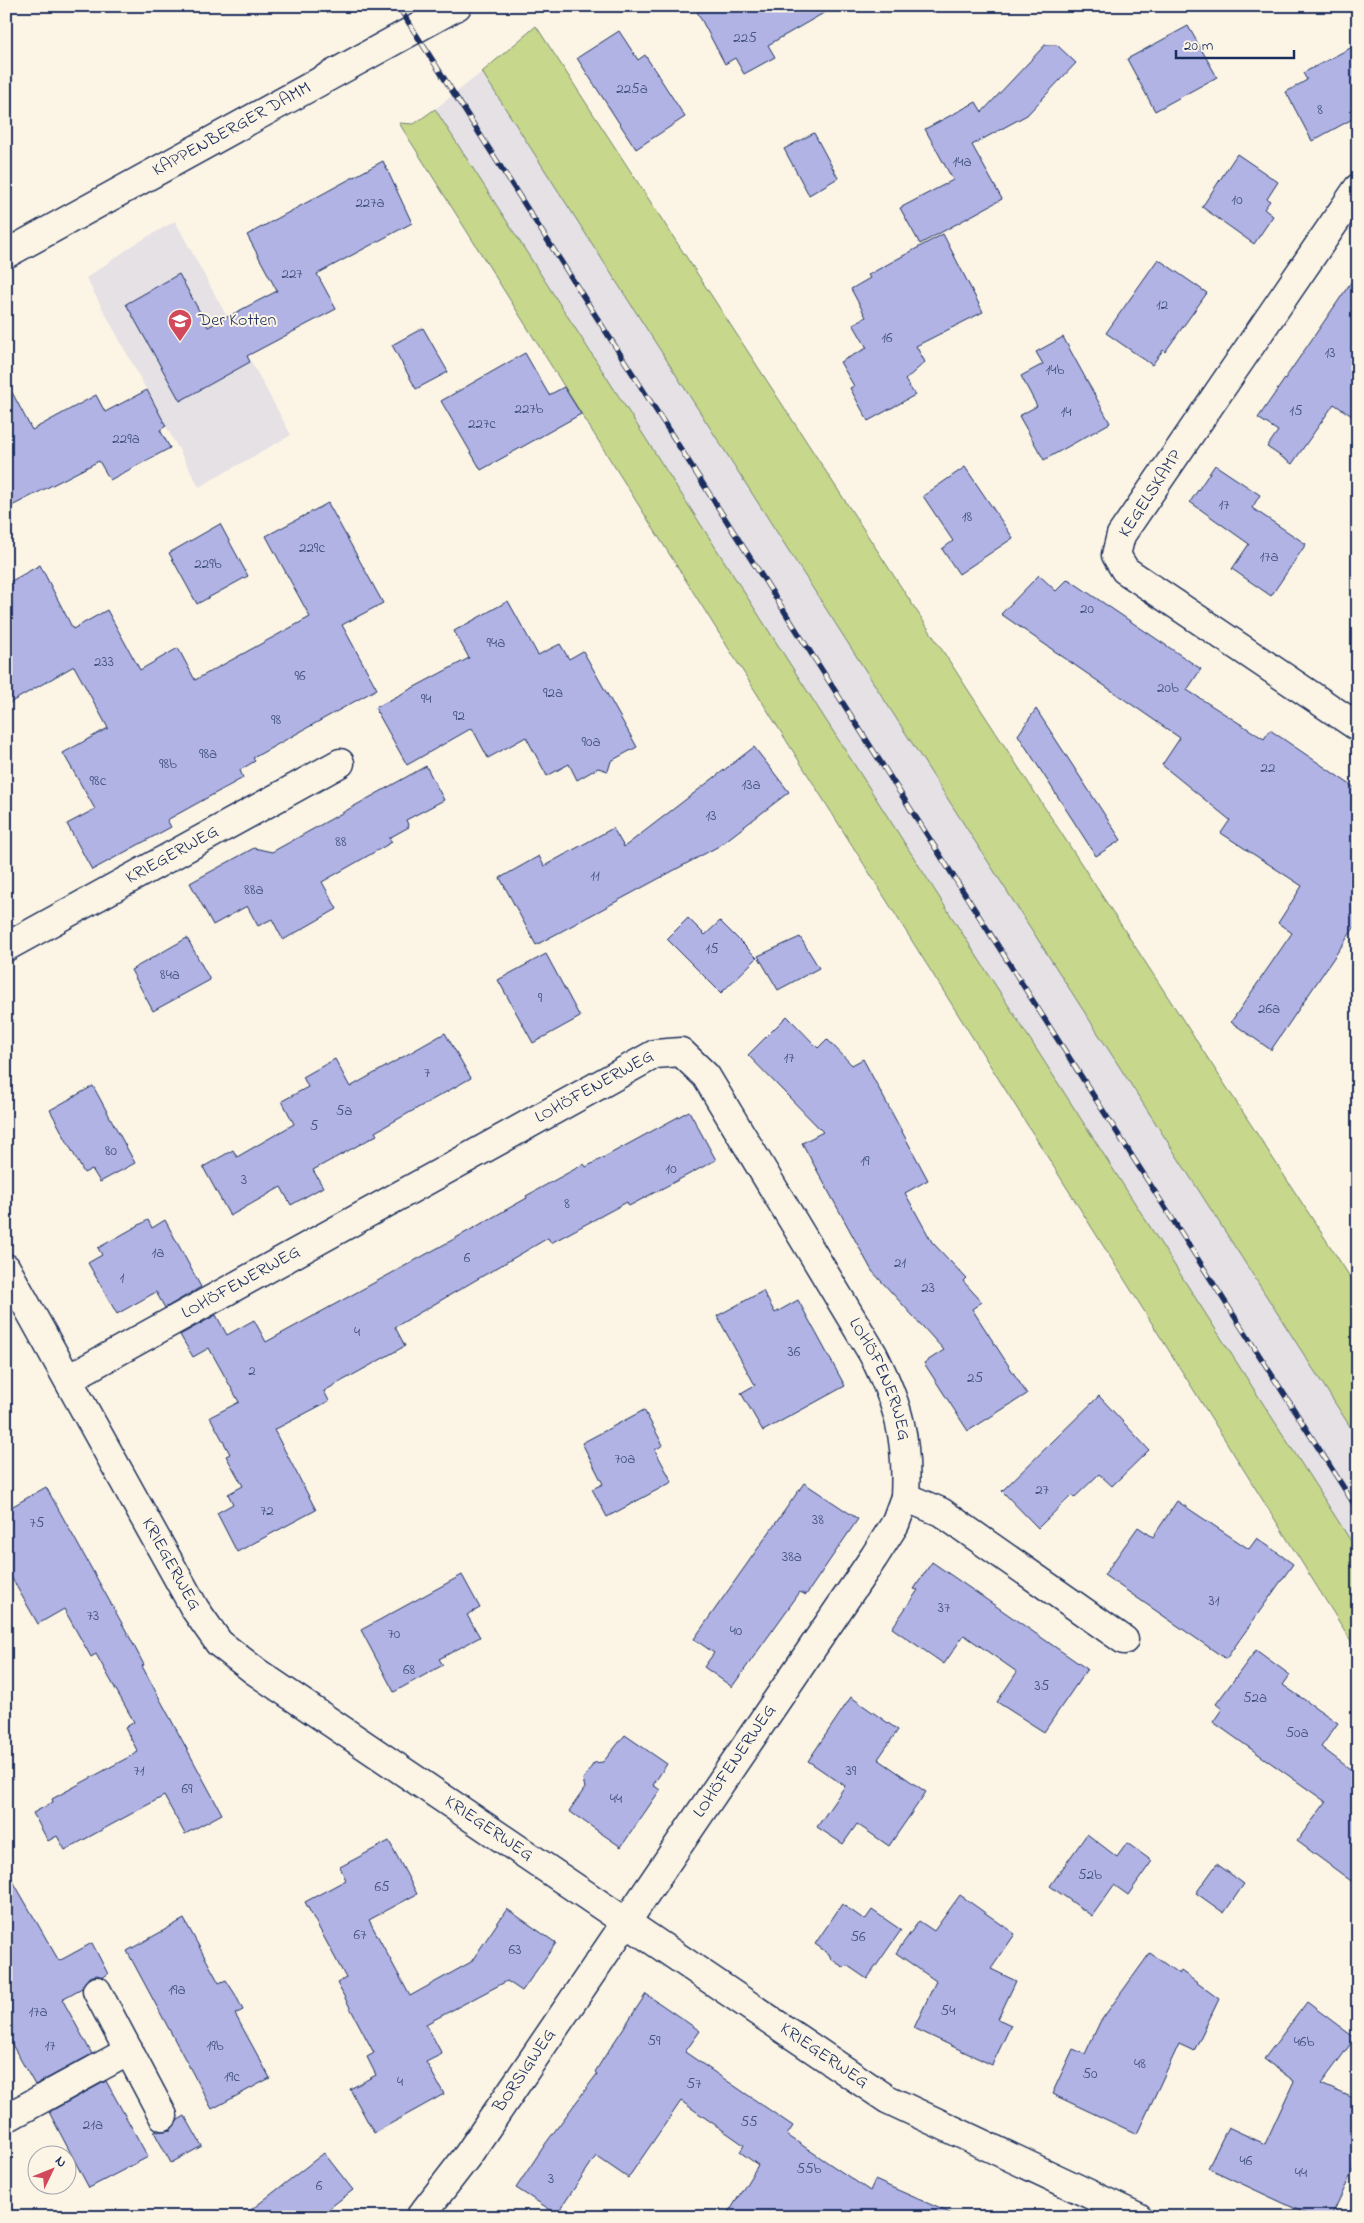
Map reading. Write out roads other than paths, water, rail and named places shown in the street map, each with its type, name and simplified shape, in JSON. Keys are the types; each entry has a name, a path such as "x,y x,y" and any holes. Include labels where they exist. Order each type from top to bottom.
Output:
{"street":[{"name":"KAPPENBERGER DAMM","path":"6,254 457,6"},
{"name":"KEGELSKAMP","path":"1358,188 1121,535 1116,554 1125,570 1358,727"},
{"name":"KRIEGERWEG","path":"6,947 340,763"},
{"name":"LOHÖFENERWEG","path":"68,1379 655,1054 681,1052 706,1076 872,1354 890,1389 902,1425 905,1444 907,1462 906,1497 895,1524 874,1557 625,1922"},
{"name":"KRIEGERWEG","path":"6,1268 195,1609 219,1643 255,1671 887,2099 1138,2217"},
{"path":"906,1497 941,1512 1124,1640"},
{"name":"BORSIGWEG","path":"420,2217 468,2155 625,1922"},
{"path":"97,1991 163,2116"},
{"path":"6,2116 10,2116 129,2050"}],"railway":[{"path":"398,6 1358,1510"}],"place":[{"name":"Der Kotten","path":"180,342"}]}
